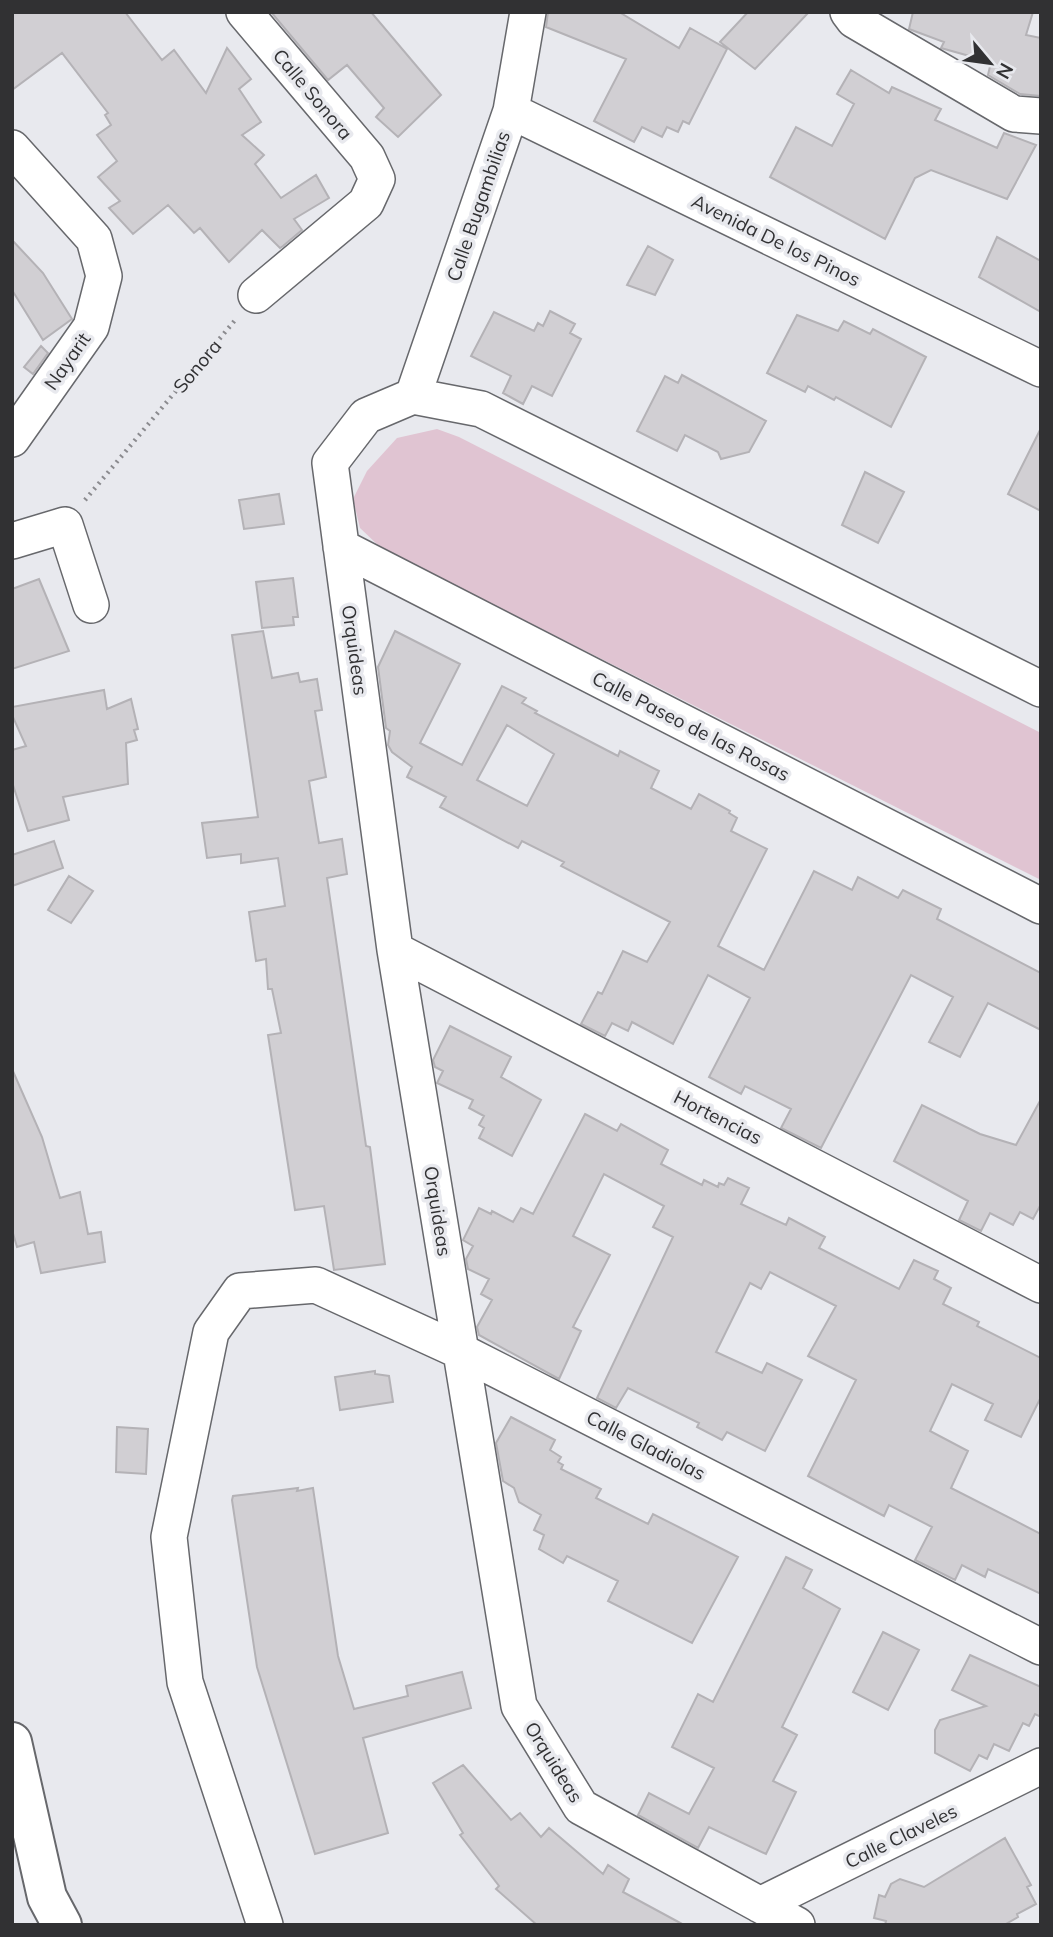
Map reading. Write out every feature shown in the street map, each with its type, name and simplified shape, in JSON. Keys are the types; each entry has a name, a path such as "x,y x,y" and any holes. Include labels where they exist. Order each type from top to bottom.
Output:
{"main road":[{"path":"12,1742 47,1897 62,1925"}],"street":[{"name":"Calle Sonora","path":"244,12 367,158 377,179 366,203 256,295"},
{"name":"Calle Bugambilias","path":"413,396 511,111 528,12"},
{"path":"853,15 1014,114 1041,116"},
{"name":"Avenida De los Pinos","path":"511,111 1041,369"},
{"name":"Nayarit","path":"12,148 94,239 104,276 91,327 12,439"},
{"path":"413,396 481,409 1041,690"},
{"name":"Orquideas","path":"413,396 366,416 330,463 395,950 519,1706 581,1807 797,1925"},
{"path":"12,541 65,525 91,605"},
{"name":"Calle Paseo de las Rosas","path":"341,547 1041,906"},
{"name":"Hortencias","path":"395,950 1041,1285"},
{"name":"Calle Gladiolas","path":"269,1923 185,1682 169,1537 211,1332 240,1291 316,1285 460,1351 1041,1647"},
{"name":"Calle Claveles","path":"760,1905 1041,1766"}],"path":[{"name":"Sonora","path":"65,525 256,295"}],"shaded area":[{"path":"437,429 459,437 1041,733 1041,880 381,548 360,528 353,499 367,471 397,438"}],"building":[{"path":"12,12 125,12 162,60 174,50 206,93 227,48 251,79 239,89 261,122 242,135 264,155 255,164 281,198 316,175 329,198 294,219 302,230 280,248 262,230 229,262 200,228 194,233 168,205 133,234 109,208 120,201 98,177 117,161 97,135 111,125 105,115 108,113 62,53 12,90"},
{"path":"271,12 371,12 441,95 398,137 376,117 384,108 347,65 328,80"},
{"path":"548,12 619,12 679,48 690,28 727,49 689,124 683,121 678,132 667,127 662,137 642,127 634,142 594,121 626,59 546,27"},
{"path":"748,12 809,12 755,69 720,42"},
{"path":"913,12 1033,12 1026,35 1041,38 1041,96 1020,94 988,75 991,62 941,48 944,42 909,29"},
{"path":"851,70 889,93 892,87 941,109 935,120 997,148 1004,133 1036,145 1007,199 931,170 915,178 885,239 770,177 796,127 832,146 854,104 837,94"},
{"path":"997,237 1041,261 1041,312 979,277"},
{"path":"12,240 43,273 72,319 43,340 12,290"},
{"path":"648,246 673,260 655,295 627,285"},
{"path":"550,311 575,324 570,333 581,339 552,396 532,386 523,404 503,393 511,376 471,356 494,312 534,331 538,323 543,326"},
{"path":"797,315 838,331 844,321 870,334 873,329 926,357 891,427 836,397 834,400 808,386 805,392 767,373"},
{"path":"41,346 48,353 33,374 24,367"},
{"path":"682,375 766,421 749,452 721,459 718,452 685,435 677,451 637,431 665,376 678,383"},
{"path":"1041,428 1041,511 1008,494"},
{"path":"865,472 904,492 878,543 842,525"},
{"path":"279,494 284,524 244,529 239,500"},
{"path":"293,578 298,617 293,617 294,625 262,628 256,582"},
{"path":"39,579 69,651 12,669 12,589"},
{"path":"263,631 272,678 298,673 300,682 317,679 322,710 315,711 326,777 309,781 319,843 342,839 347,874 327,878 366,1146 370,1147 385,1264 334,1270 324,1206 295,1210 268,1035 281,1033 272,989 268,989 266,959 256,961 249,912 285,906 278,858 241,863 241,854 207,858 202,823 258,817 232,635"},
{"path":"395,631 460,664 420,743 462,765 502,686 526,698 522,703 537,711 535,713 618,756 620,751 659,771 651,788 691,809 699,794 730,811 729,813 737,818 731,831 767,849 718,946 764,970 814,871 852,890 858,877 898,898 903,890 941,909 937,919 1041,973 1041,1030 988,1003 960,1057 929,1042 953,997 911,975 821,1148 781,1128 791,1109 745,1086 741,1094 709,1077 750,998 708,975 673,1044 632,1022 628,1031 612,1023 605,1036 581,1024 598,992 602,994 623,951 647,962 670,922 561,866 564,862 522,841 518,848 440,807 446,797 407,777 412,767 392,752 388,745 390,731 386,728 378,667","holes":["507,725 554,754 527,806 477,780"]},
{"path":"104,690 107,709 131,699 138,729 134,730 137,740 126,743 128,784 63,797 69,820 28,831 12,782 12,750 26,746 12,715 12,707"},
{"path":"54,841 63,868 12,886 12,855"},
{"path":"69,876 93,891 71,923 48,910"},
{"path":"450,1026 511,1057 501,1077 541,1100 512,1156 479,1138 484,1128 479,1125 484,1116 469,1108 473,1100 437,1083 443,1071 435,1067 433,1060"},
{"path":"12,1069 42,1137 60,1198 80,1192 88,1234 101,1232 105,1262 41,1273 34,1242 17,1247 12,1230"},
{"path":"1041,1099 1041,1204 1033,1219 1020,1212 1013,1225 990,1213 981,1231 959,1220 968,1201 894,1161 922,1105 980,1134 1016,1145"},
{"path":"585,1114 617,1131 621,1124 668,1150 661,1164 702,1185 704,1180 718,1187 719,1183 724,1185 728,1178 749,1188 741,1204 786,1225 789,1218 825,1237 819,1248 899,1289 914,1260 938,1271 934,1279 951,1288 943,1304 979,1322 977,1326 1041,1358 1041,1397 1021,1437 985,1420 993,1404 952,1384 930,1431 968,1451 951,1488 1041,1534 1041,1594 988,1569 985,1577 962,1565 955,1580 915,1560 932,1527 889,1505 884,1516 808,1476 856,1380 808,1356 836,1306 770,1272 761,1289 750,1283 716,1352 762,1373 767,1363 802,1380 765,1451 727,1432 722,1440 697,1427 699,1423 628,1388 616,1408 597,1398 673,1237 653,1227 664,1206 604,1174 573,1236 610,1255 573,1327 581,1331 559,1379 479,1335 477,1327 492,1300 481,1294 489,1279 468,1269 466,1259 473,1246 463,1240 479,1208 491,1214 492,1211 513,1222 521,1208 533,1214"},
{"path":"375,1371 375,1374 389,1376 393,1402 340,1410 335,1377"},
{"path":"511,1417 555,1440 550,1450 561,1457 558,1462 563,1465 561,1469 601,1489 596,1498 648,1524 653,1514 738,1557 692,1643 608,1601 618,1581 567,1556 563,1563 539,1549 544,1535 534,1530 541,1515 519,1502 514,1488 503,1481 496,1443"},
{"path":"117,1427 148,1429 146,1474 116,1472"},
{"path":"298,1488 297,1491 313,1488 338,1656 354,1709 408,1696 406,1686 462,1672 471,1708 363,1738 388,1833 315,1854 257,1667 232,1500 233,1496"},
{"path":"786,1557 812,1570 803,1588 840,1609 782,1727 797,1735 773,1781 796,1792 766,1854 709,1827 698,1848 638,1815 649,1793 689,1814 714,1768 672,1747 698,1694 713,1702"},
{"path":"883,1632 919,1650 888,1710 853,1692"},
{"path":"970,1655 1041,1687 1041,1717 1035,1714 1029,1726 1023,1723 1009,1751 994,1744 987,1759 979,1755 970,1771 935,1753 935,1730 940,1720 986,1706 952,1690"},
{"path":"463,1765 511,1820 520,1813 541,1837 549,1828 603,1874 608,1865 629,1879 623,1892 684,1925 537,1925 496,1889 499,1886 460,1835 463,1833 433,1783"},
{"path":"1005,1838 1031,1885 1027,1887 1036,1904 1017,1914 1018,1917 1004,1925 885,1925 886,1921 874,1918 879,1895 885,1897 891,1884 900,1879 924,1887"}]}
